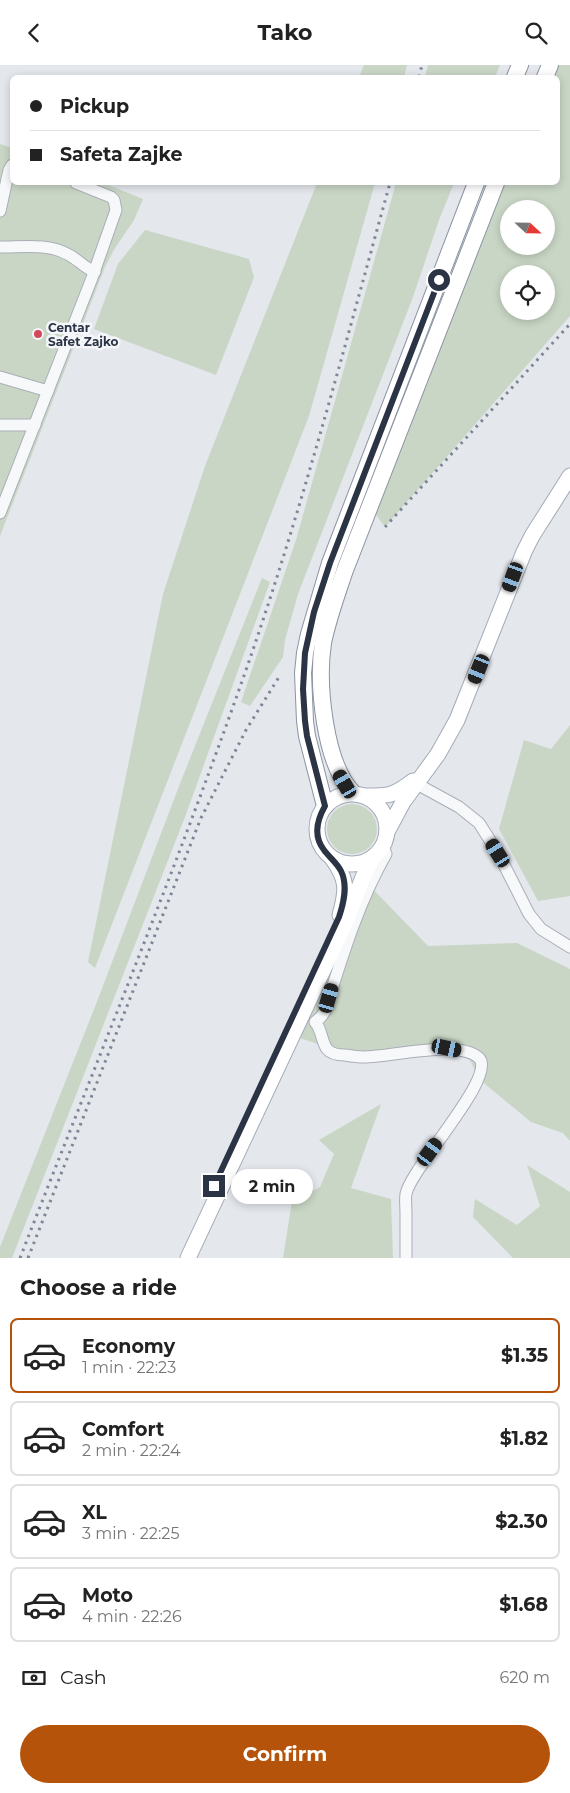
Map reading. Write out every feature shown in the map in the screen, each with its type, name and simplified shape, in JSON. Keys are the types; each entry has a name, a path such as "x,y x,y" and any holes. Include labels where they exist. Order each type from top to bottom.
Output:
{"highway":[{"path":"325,806 305,721 304,673 305,653 309,634 330,563 475,185"},
{"path":"359,795 345,784 340,775 326,726 321,664 330,615 345,570 495,185"},
{"path":"470,250 500,185"}],"main road":[{"path":"188,1258 347,919 366,869 385,839 403,803 443,745 457,720 524,551 535,530 567,486"},
{"path":"180,1258 339,917 344,899 342,871 318,840 318,822 325,806 341,795 385,796 398,793 427,768"},
{"path":"359,795 372,800 386,817 385,839"},
{"path":"332,858 338,862 352,864 372,858"}],"street":[{"path":"0,206 10,168"},
{"path":"0,513 95,272 116,210 116,204 107,194 82,185"},
{"path":"0,247 56,249 71,255 86,268 95,272"},
{"path":"0,377 48,391"},
{"path":"0,425 35,425"},
{"path":"417,784 458,807 479,823 498,853 529,914 541,929 570,947"},
{"path":"315,1022 325,1011 342,955 366,895 386,854 385,839"},
{"path":"302,1013 318,1025 327,1049 337,1054 363,1057 447,1048 479,1058 483,1066 481,1074 458,1113 430,1152 406,1193 406,1258"},
{"path":"194,1258 255,1130"}],"green space":[{"path":"364,65 407,65 404,75 360,75"},
{"path":"428,65 500,65 496,75 426,75"},
{"path":"553,65 570,65 570,316 385,527 371,508 503,185 560,185 560,75 548,75"},
{"name":"Centar Safet Zajko","path":"0,144 10,147 10,185 108,185 143,199 134,220 105,267 0,536"},
{"path":"316,185 374,185 309,416 95,968 88,962 163,594 205,466"},
{"path":"395,185 453,185 439,220 413,297 298,594 285,640 283,657 250,706 241,702 296,540"},
{"path":"145,230 249,259 254,277 216,375 94,329 118,264"},
{"path":"262,578 270,582 185,817 12,1258 0,1258 0,1247"},
{"path":"570,725 570,896 538,901 499,829 524,740 551,749"},
{"path":"352,804 362,806 370,811 375,819 377,829 375,839 370,847 362,852 352,854 342,852 334,847 329,839 327,829 329,819 334,811 342,806"},
{"path":"365,881 428,946 517,943 570,969 570,1141 563,1133 531,1122 479,1079 470,1060 445,1048 362,1059 297,1037"},
{"path":"381,1104 351,1188 391,1199 393,1258 283,1258 292,1201 320,1187 334,1154 319,1140"},
{"path":"527,1165 570,1192 570,1258 513,1258 473,1217 475,1199 517,1225 540,1206"}],"railway":[{"path":"420,75 422,65"},
{"path":"20,1258 160,902 240,687 301,499 389,185"},
{"path":"385,527 570,324"},
{"path":"28,1258 201,818 246,730 279,677"}],"place":[{"name":"Centar Safet Zajko","path":"38,334"}],"route":[{"path":"214,1186 339,917 344,899 342,871 318,840 317,828 319,817 325,806 305,721 303,689 305,653 314,612 330,563 439,280"}]}
